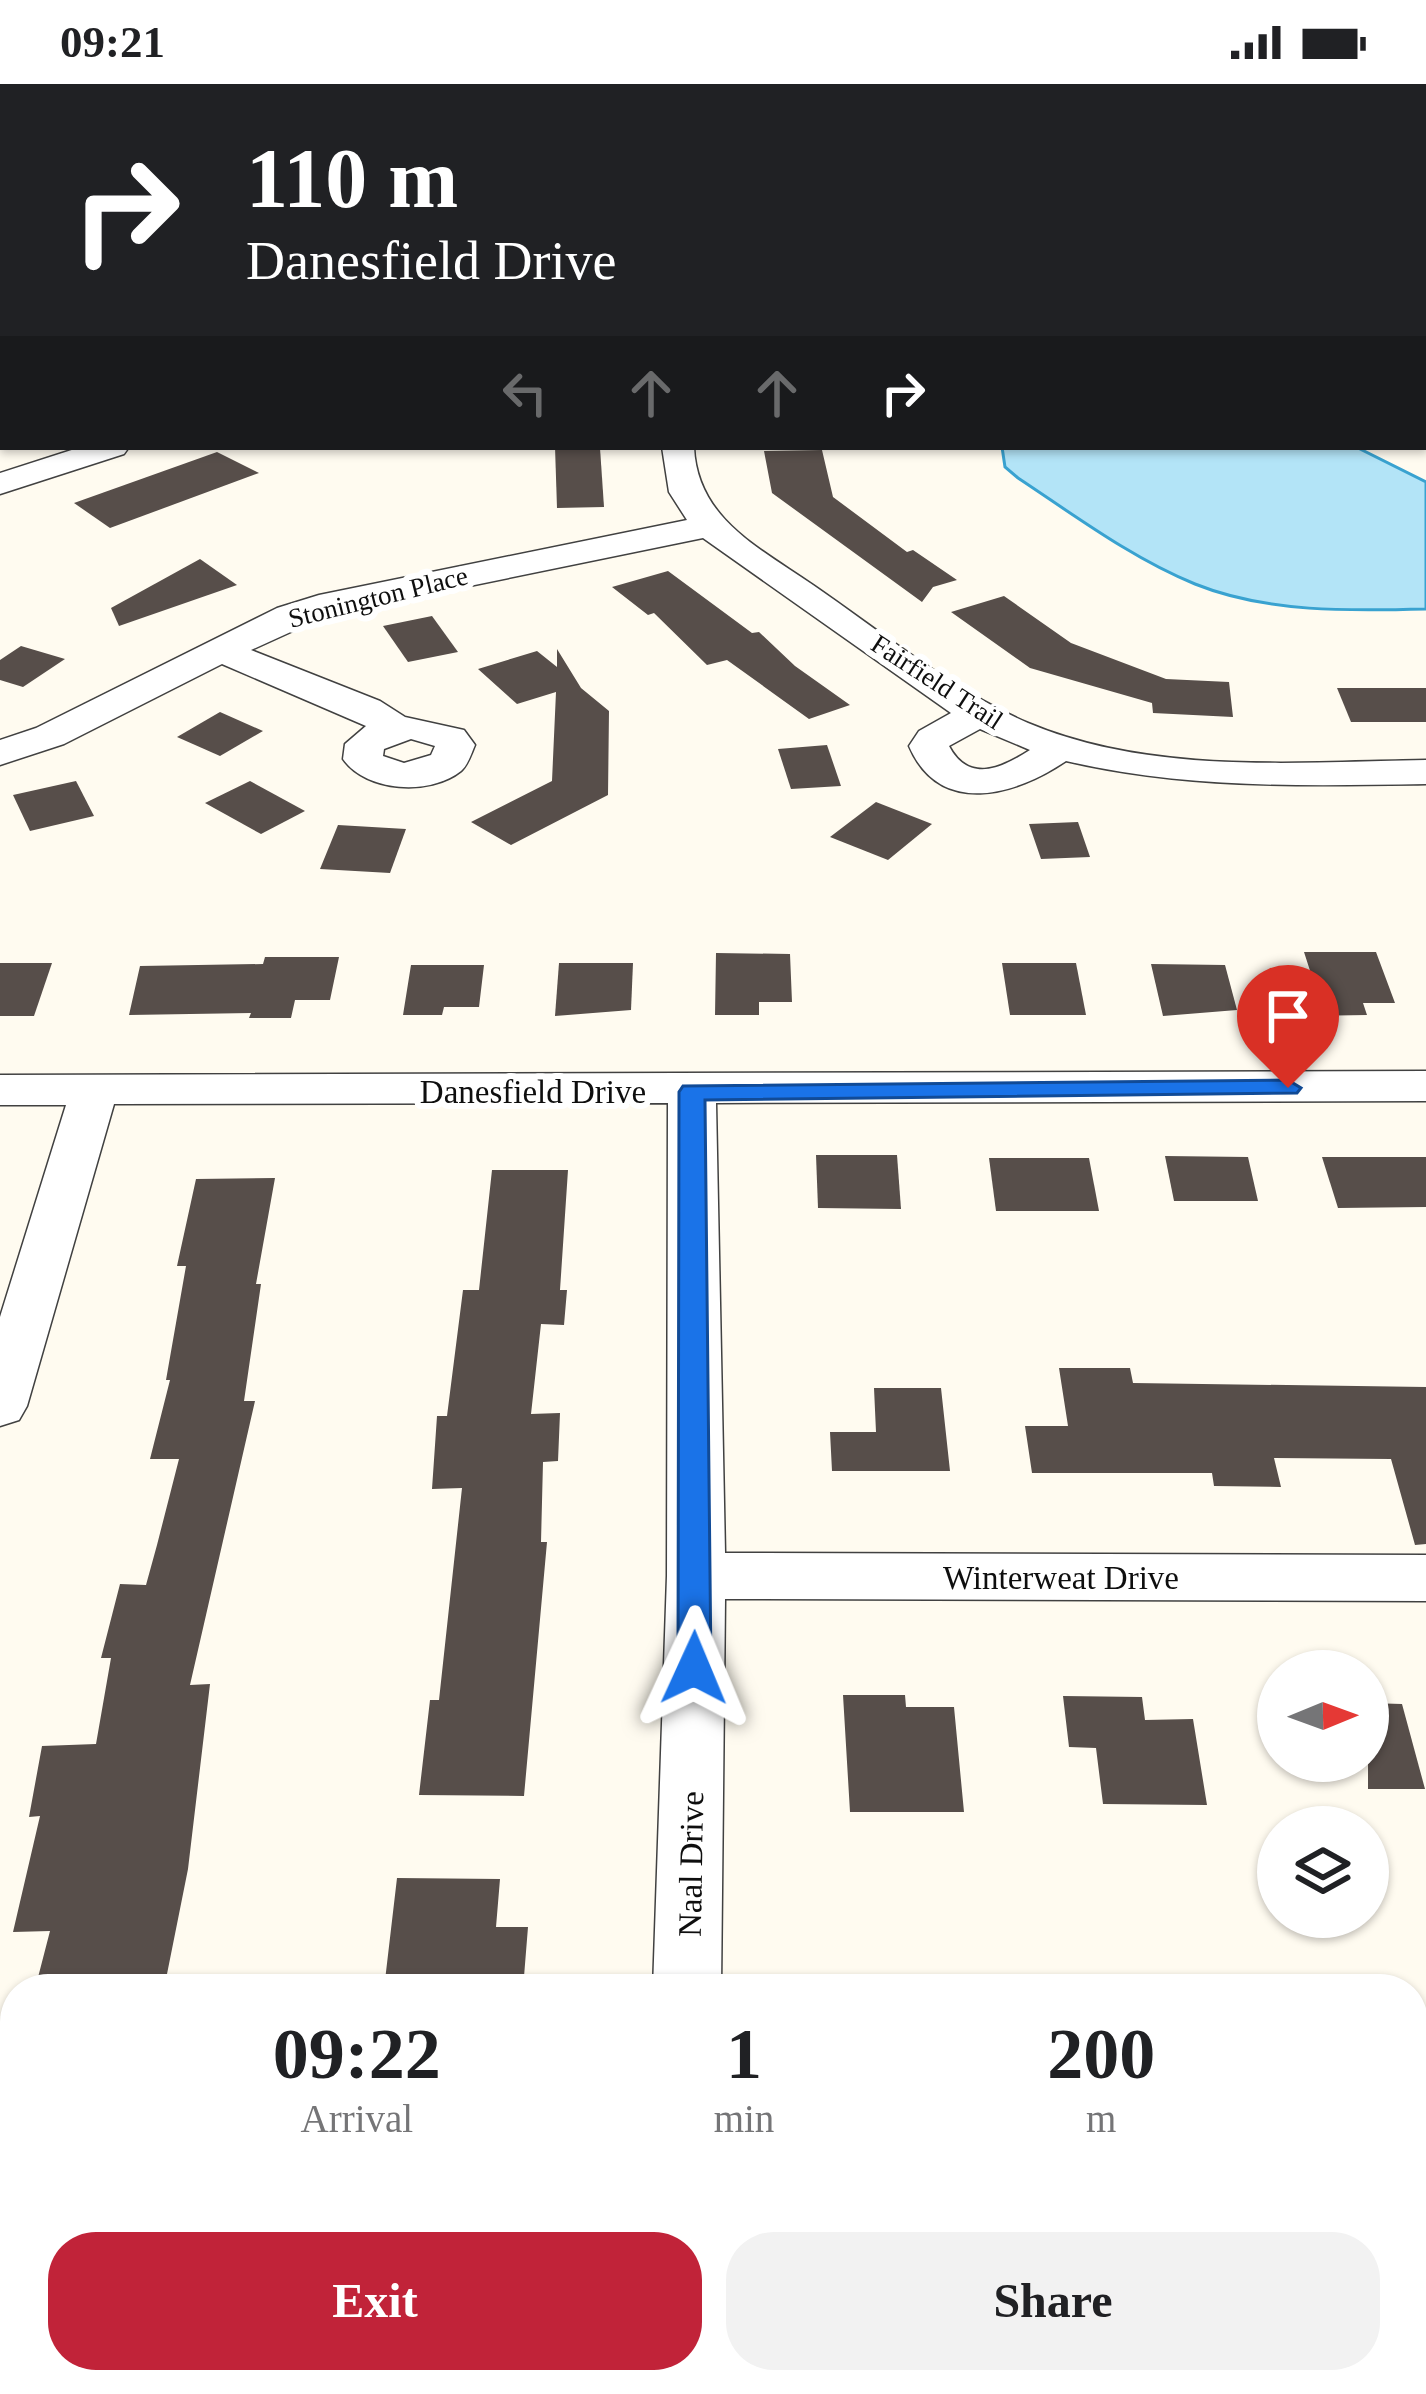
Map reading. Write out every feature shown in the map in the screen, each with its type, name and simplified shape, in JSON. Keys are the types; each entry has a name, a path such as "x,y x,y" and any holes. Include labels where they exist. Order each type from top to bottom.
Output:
{"street":[{"name":"Fairfield Trail","path":"678,450 684,491 732,546 980,713 1061,747 1124,761 1208,771 1426,772"},
{"path":"0,484 65,453"},
{"name":"Stonington Place","path":"0,753 70,727 219,650 319,606 710,526"},
{"path":"219,650 366,709 396,728"},
{"path":"980,713 933,739 929,746 937,764 958,778 1004,781 1061,747"},
{"name":"Danesfield Drive","path":"0,1090 1426,1087"},
{"path":"0,1406 94,1090"},
{"name":"Naal Drive","path":"688,1974 696,1576 692,1092"},
{"name":"Winterweat Drive","path":"696,1576 1426,1578"}],"water":[{"path":"1002,450 1362,450 1426,482 1426,609 1280,605 1195,584 1127,549 1005,467"}],"building":[{"path":"555,450 600,450 604,507 557,508"},
{"path":"822,450 833,497 907,552 913,550 957,580 933,587 922,602 772,493 764,451"},
{"path":"217,452 259,473 110,528 74,503"},
{"path":"200,559 237,585 119,626 111,608"},
{"path":"668,571 752,633 759,632 795,666 850,705 809,719 727,660 707,665 654,613 648,615 612,587"},
{"path":"1004,596 1071,643 1166,679 1229,682 1233,717 1153,713 1152,703 1030,668 951,612"},
{"path":"432,616 458,652 408,662 383,626"},
{"path":"21,646 65,659 23,687 0,680 0,660"},
{"path":"557,649 581,688 609,711 608,795 511,845 471,822 552,781 556,692 517,704 478,669 537,651 557,667"},
{"path":"1337,688 1426,688 1426,722 1351,722"},
{"path":"220,712 263,731 220,756 177,737"},
{"path":"827,745 841,786 791,789 778,749"},
{"path":"76,781 94,816 30,831 13,795"},
{"path":"250,781 305,811 261,834 205,803"},
{"path":"876,802 932,824 888,860 830,837"},
{"path":"1078,822 1090,857 1041,859 1029,824"},
{"path":"338,825 406,829 390,873 320,869"},
{"path":"1304,952 1376,952 1395,1003 1363,1003 1367,1015 1305,1016 1294,981 1313,980"},
{"path":"716,953 790,954 792,1002 759,1002 759,1015 715,1015"},
{"path":"265,957 339,957 330,1000 295,1000 291,1018 249,1018 251,1013 129,1015 140,966 263,964"},
{"path":"0,963 52,963 34,1016 0,1016"},
{"path":"559,963 633,963 631,1010 555,1016"},
{"path":"1002,963 1076,963 1086,1015 1010,1015"},
{"path":"1151,964 1225,965 1237,1010 1163,1016"},
{"path":"411,965 484,965 479,1007 444,1007 442,1015 403,1015"},
{"path":"816,1155 897,1155 901,1209 818,1208"},
{"path":"1165,1156 1248,1157 1258,1201 1174,1201"},
{"path":"1322,1157 1426,1157 1426,1207 1338,1208"},
{"path":"989,1158 1089,1158 1099,1211 996,1211"},
{"path":"492,1170 568,1170 560,1290 567,1290 564,1325 541,1324 531,1414 560,1413 558,1461 543,1462 541,1542 547,1542 524,1796 419,1795 430,1700 439,1700 462,1488 432,1489 437,1416 447,1416 463,1290 479,1290"},
{"path":"275,1178 256,1284 261,1284 244,1401 255,1401 190,1685 210,1684 188,1869 167,1974 39,1974 50,1931 13,1932 40,1816 29,1817 42,1746 96,1744 111,1658 101,1658 120,1584 146,1585 157,1545 179,1459 150,1459 170,1380 166,1380 186,1266 177,1266 196,1179"},
{"path":"1059,1368 1130,1368 1133,1383 1426,1387 1426,1544 1415,1545 1391,1459 1274,1458 1281,1487 1214,1486 1212,1473 1032,1473 1025,1426 1068,1426"},
{"path":"874,1388 941,1388 950,1471 832,1471 830,1432 876,1432"},
{"path":"843,1695 905,1695 906,1707 954,1707 964,1812 850,1812"},
{"path":"1063,1696 1142,1697 1145,1720 1193,1719 1207,1805 1103,1804 1096,1748 1069,1747"},
{"path":"1389,1704 1402,1704 1425,1789 1368,1789 1368,1782 1389,1782"},
{"path":"397,1878 500,1879 496,1927 528,1927 524,1974 386,1974"}],"route":[{"path":"694,1668 692,1092 1288,1088"}]}
